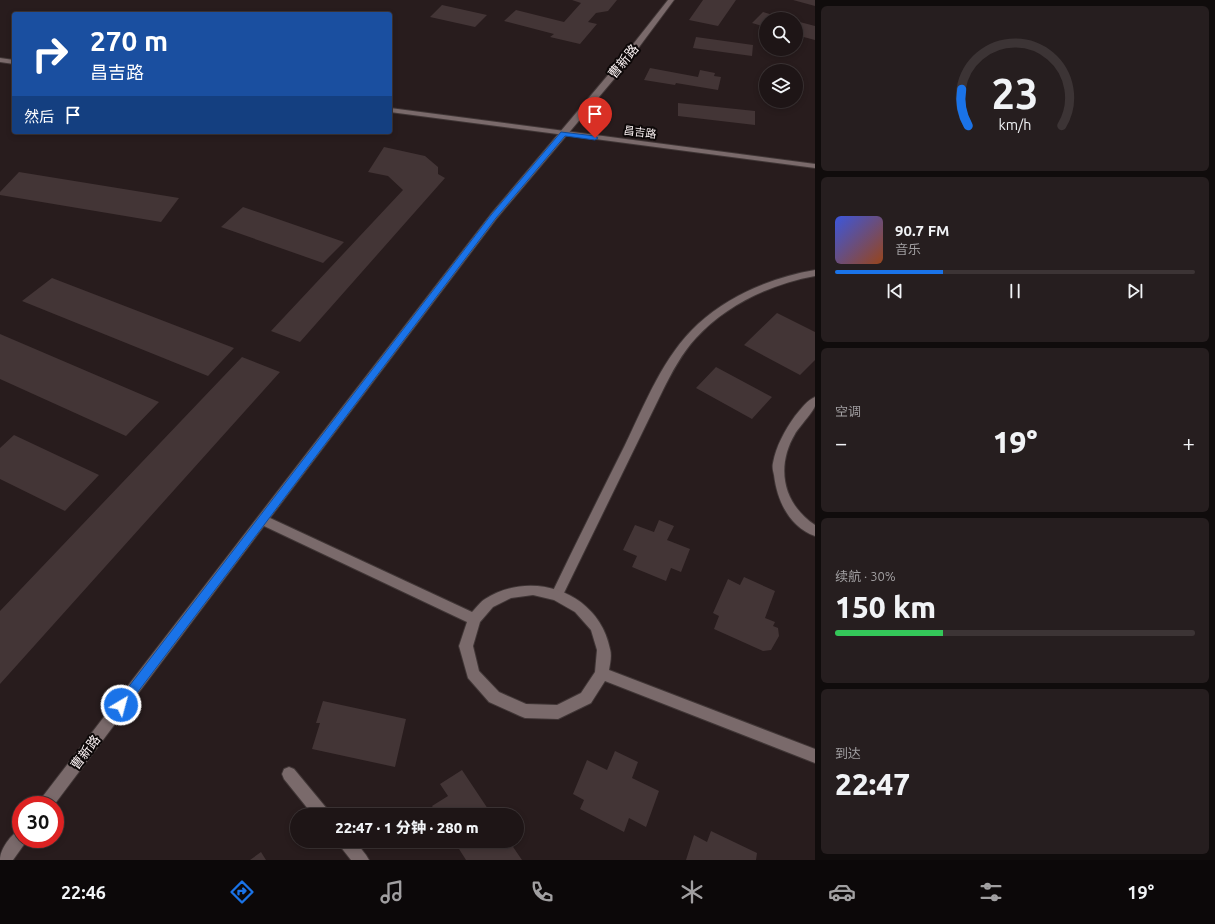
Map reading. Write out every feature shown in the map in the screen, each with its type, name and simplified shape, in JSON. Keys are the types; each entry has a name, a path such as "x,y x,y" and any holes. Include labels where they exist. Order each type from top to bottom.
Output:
{"street":[{"name":"曹新路","path":"53,796 262,519 494,216 622,64 671,0"},
{"path":"0,60 12,62"},
{"name":"昌吉路","path":"392,110 815,166"},
{"path":"557,595 649,407 673,364 692,337 723,309 744,297 772,284 815,273"},
{"path":"815,402 793,427 778,465 782,490 789,509 803,524 815,531"},
{"path":"262,519 474,619"},
{"path":"533,590 557,595 580,608 596,627 604,650 602,674 586,698 558,712 525,711 494,697 473,674 466,646 474,619 488,602 509,593 533,590"},
{"path":"602,674 815,756"},
{"path":"289,774 317,808"},
{"path":"4,860 13,848"},
{"path":"351,848 361,860"}],"building":[{"path":"572,0 617,0 608,11 596,13 588,22 597,24 580,44 550,37 554,34 504,21 516,10 564,22 581,3"},
{"path":"703,0 736,0 718,26 689,20"},
{"path":"793,0 815,0 815,6"},
{"path":"442,5 487,15 475,27 430,17"},
{"path":"759,16 759,25 752,23"},
{"path":"803,23 815,26 815,40 803,37"},
{"path":"696,37 753,45 752,56 693,48"},
{"path":"650,68 698,77 700,70 715,73 714,76 721,77 718,90 676,83 675,85 644,80"},
{"path":"678,103 755,111 755,125 678,116"},
{"path":"384,147 425,156 438,167 438,174 445,178 300,342 271,331 403,190 388,176 368,172"},
{"path":"19,172 179,198 161,222 0,195 0,192"},
{"path":"243,207 344,242 323,263 221,227"},
{"path":"52,278 234,348 208,376 22,301"},
{"path":"777,313 815,332 815,360 800,375 744,345"},
{"path":"0,334 159,402 126,436 0,379"},
{"path":"242,357 280,372 0,684 0,611"},
{"path":"716,367 772,397 752,419 696,388"},
{"path":"14,435 99,475 65,511 0,479 0,448"},
{"path":"659,520 674,526 667,540 690,549 681,572 671,568 666,581 632,567 637,556 623,550 635,525 654,532"},
{"path":"744,577 775,591 765,618 775,622 773,626 778,628 779,636 771,650 763,651 714,629 719,616 713,613 728,579 740,585"},
{"path":"323,701 406,719 395,767 312,749 320,723 316,723"},
{"path":"615,751 638,762 632,778 659,791 646,827 629,818 624,832 580,809 584,800 573,794 587,760 607,770"},
{"path":"462,770 487,808 433,808 432,806 448,796 440,784"},
{"path":"711,831 757,853 756,860 686,860 694,835 707,842"},
{"path":"458,848 514,848 522,860 466,860"},
{"path":"261,852 266,860 250,860"}],"route":[{"path":"121,705 494,216 564,134 595,138"}]}
